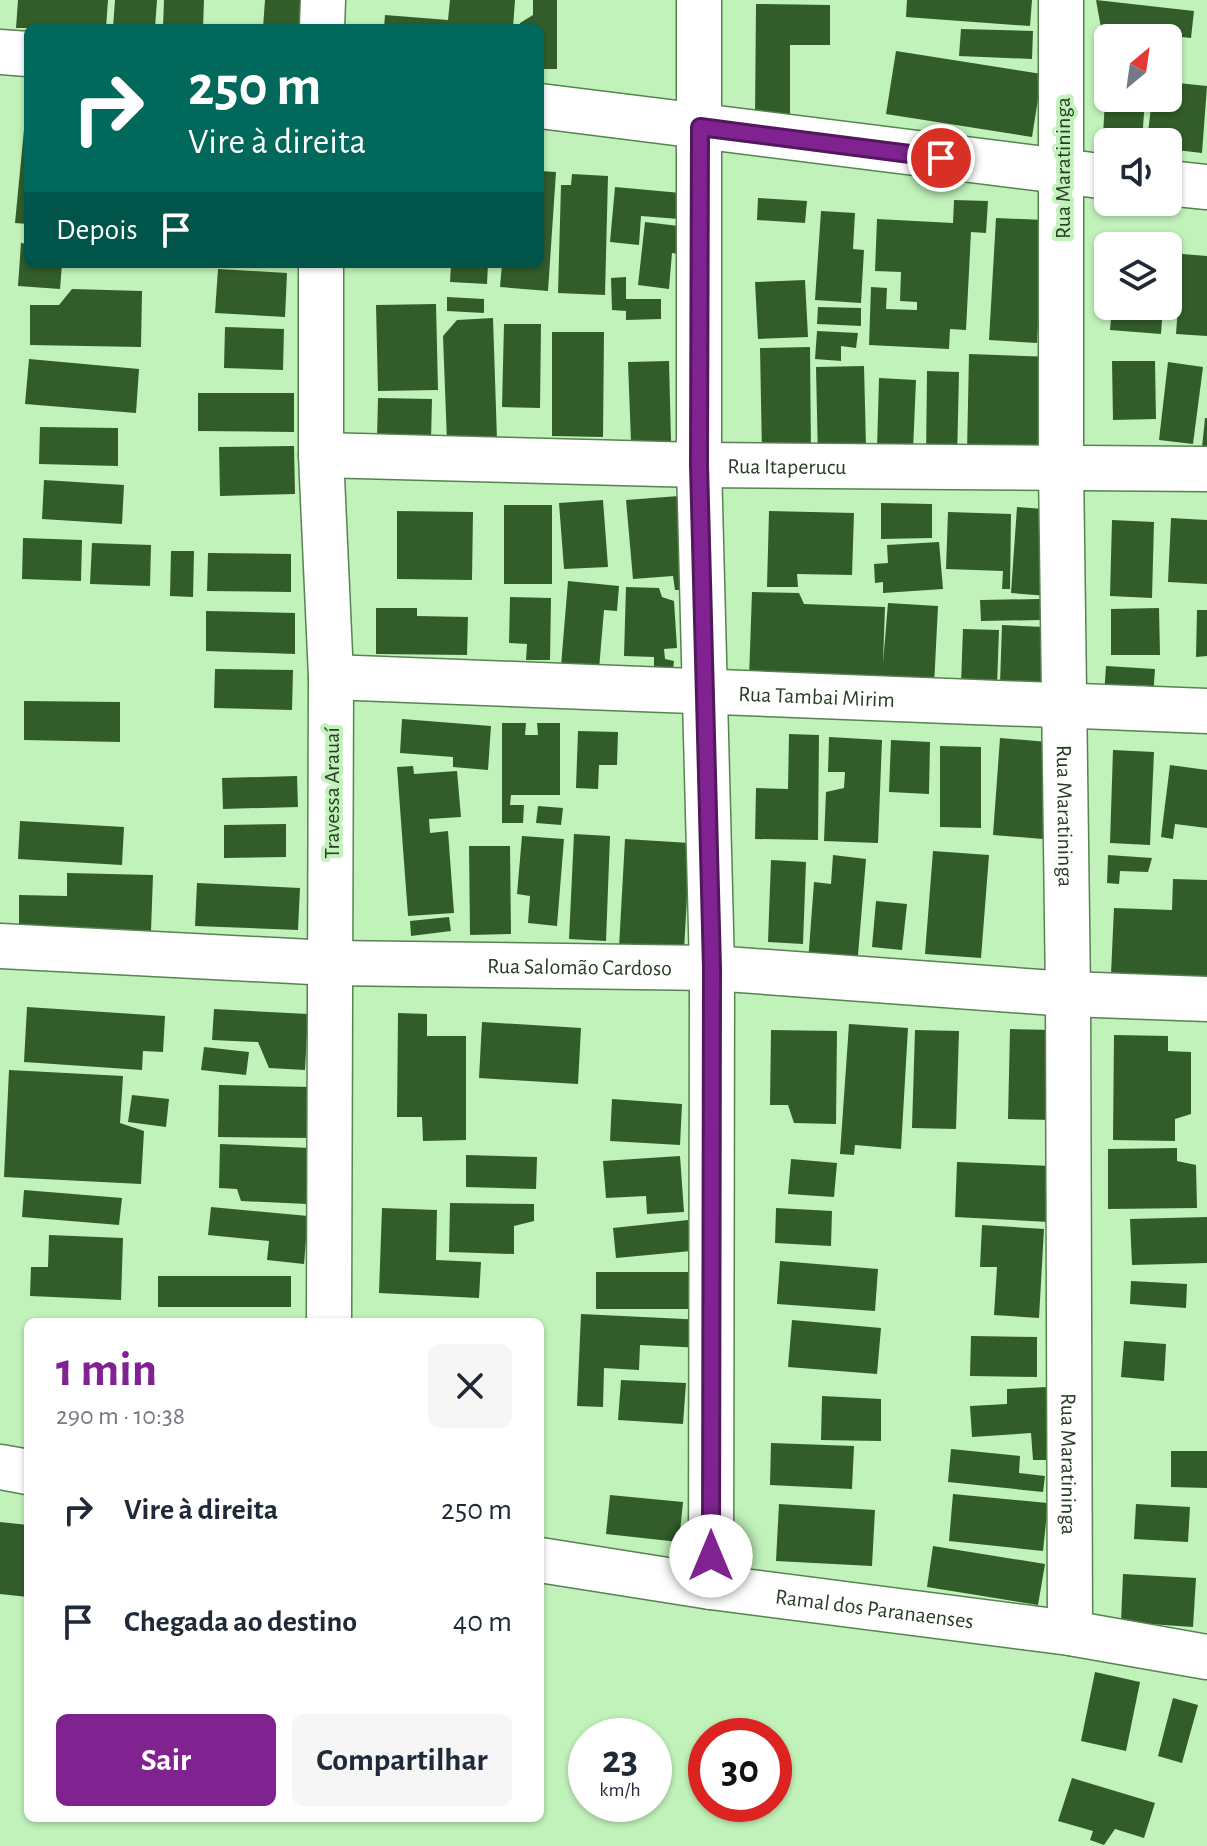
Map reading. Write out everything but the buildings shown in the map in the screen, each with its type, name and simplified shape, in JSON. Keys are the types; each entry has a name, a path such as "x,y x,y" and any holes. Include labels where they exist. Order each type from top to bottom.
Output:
{"street":[{"path":"322,24 323,0"},
{"path":"699,0 699,465 712,968 711,1587"},
{"name":"Rua Maratininga","path":"1061,0 1061,466 1068,994 1070,1633"},
{"path":"0,52 24,54"},
{"path":"544,107 1094,176"},
{"path":"1182,184 1207,187"},
{"name":"Travessa Arauaí","path":"321,268 321,455 331,677 329,1318"},
{"name":"Rua Itaperucu","path":"321,455 699,465 1207,469"},
{"name":"Rua Tambai Mirim","path":"331,677 1065,708 1207,711"},
{"name":"Rua Salomão Cardoso","path":"0,946 330,963 712,968 1068,994 1207,999"},
{"path":"0,1467 24,1471"},
{"name":"Ramal dos Paranaenses","path":"544,1561 711,1587 1070,1633 1207,1657"}],"route":[{"path":"711,1556 712,968 699,465 700,127 941,158"}]}
